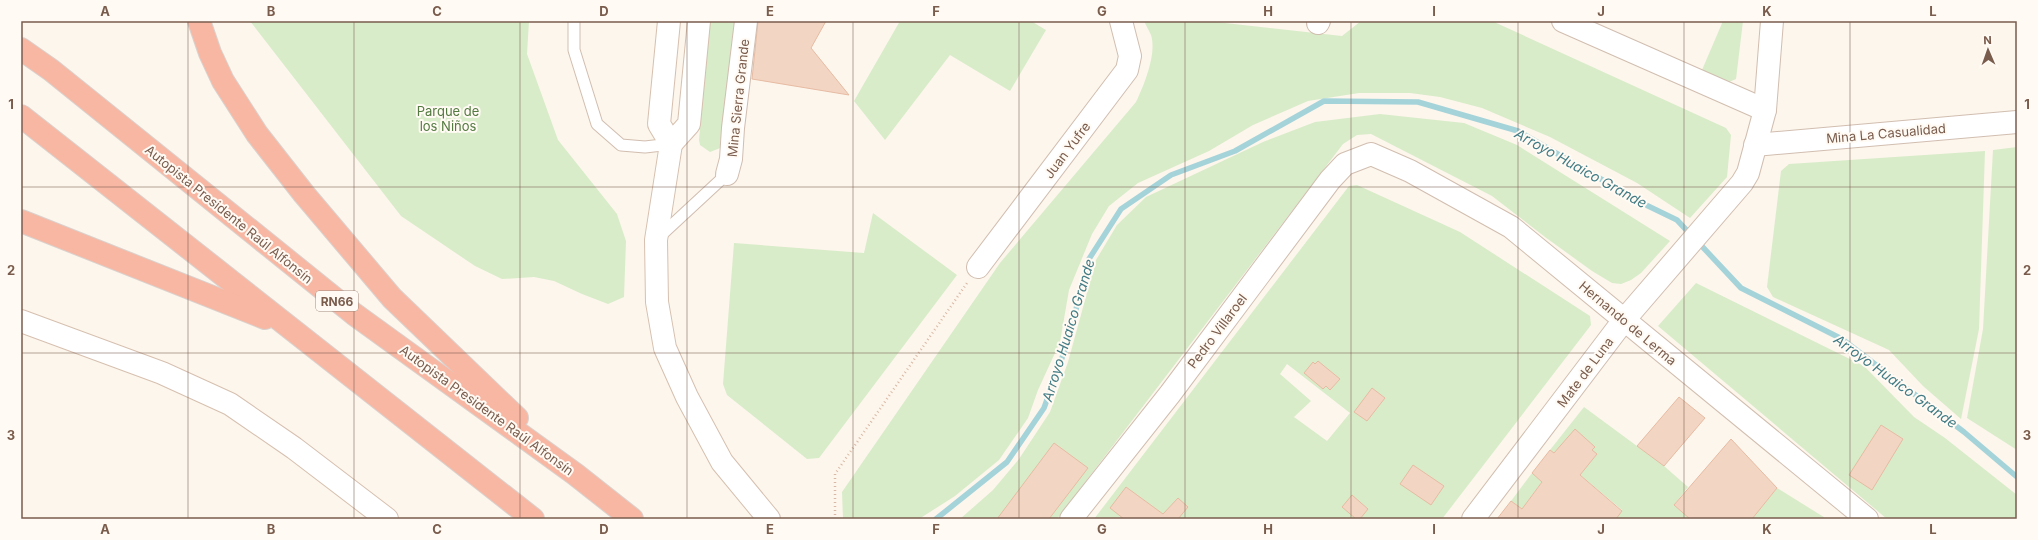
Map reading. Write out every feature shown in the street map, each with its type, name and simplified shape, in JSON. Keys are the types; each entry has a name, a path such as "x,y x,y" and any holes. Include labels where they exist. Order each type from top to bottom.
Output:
{"highway":[{"path":"198,21 210,54 223,81 257,134 304,194 392,298 575,474"},
{"name":"Autopista Presidente Raúl Alfonsín","path":"21,49 51,70 354,314 575,474 632,519"},
{"path":"21,116 287,327 533,519"},
{"path":"21,221 287,327"}],"street":[{"path":"669,21 659,124 671,144"},
{"path":"699,21 689,124 671,144 656,240 657,302 665,348 687,398 722,462 769,519"},
{"name":"Mina Sierra Grande","path":"727,174 731,159 733,128 746,21"},
{"path":"1563,21 1765,110"},
{"path":"1755,145 1765,110 1772,21"},
{"name":"Juan Yufre","path":"978,267 1127,70 1130,56 1119,22"},
{"name":"Mina La Casualidad","path":"1755,145 2017,122"},
{"name":"Mate de Luna","path":"1473,519 1624,320 1745,178 1755,145"},
{"name":"Hernando de Lerma","path":"1371,154 1410,171 1511,227 1867,519"},
{"name":"Pedro Villaroel","path":"1070,519 1170,394 1330,180 1345,164 1371,154"},
{"path":"21,321 162,373 230,404 294,448 387,519"}],"lane":[{"path":"574,21 574,50 597,124 621,145 645,147 671,144"},
{"path":"656,240 727,174"}],"path":[{"path":"836,519 835,474 978,267"}],"green space":[{"name":"Parque de los Niños","path":"250,21 529,21 527,54 558,140 617,214 626,241 624,297 608,304 554,281 534,277 502,279 475,266 401,216"},
{"path":"710,21 736,21 723,142 720,148 710,152 700,145 699,140"},
{"path":"900,21 1031,21 1046,30 1010,91 950,55 885,140 854,101"},
{"path":"1144,21 1207,21 1342,36 1361,21 1492,21 1726,128 1731,135 1727,177 1690,218 1637,183 1550,137 1482,108 1440,97 1410,93 1359,93 1308,101 1253,125 1209,151 1138,183 1109,206 1092,234 1069,290 1060,342 1038,390 1028,418 999,460 955,496 919,519 843,519 842,492 1000,263 1136,102 1149,69 1152,51 1151,35"},
{"path":"1723,21 1743,21 1736,79 1729,82 1702,70"},
{"path":"1380,114 1464,123 1517,145 1670,241 1641,273 1631,280 1621,284 1612,283 1592,271 1545,237 1492,196 1371,134 1357,135 1343,144 1057,519 960,519 993,490 1019,459 1050,412 1068,362 1096,260 1117,225 1146,197 1263,142 1315,122"},
{"path":"2017,147 2017,450 1967,418 1983,329 1993,150"},
{"path":"1985,151 1979,329 1961,419 1923,386 1889,350 1773,297 1767,287 1781,171 1789,164"},
{"path":"1357,185 1460,232 1590,316 1591,325 1442,519 1094,519 1349,186","holes":["1287,364 1350,413 1327,441 1294,417 1311,401 1280,374"]},
{"path":"873,213 957,275 819,458 807,459 727,395 723,384 734,243 864,253"},
{"path":"1696,283 1864,366 1914,417 1945,438 2017,495 2017,519 1887,519 1658,326"},
{"path":"1584,407 1664,466 1688,487 1674,505 1690,519 1616,519 1622,510 1550,450"},
{"path":"1532,473 1542,482 1528,501 1532,506 1535,519 1511,501"},
{"path":"1777,488 1827,519 1752,519"}],"building":[{"path":"758,21 826,21 811,48 849,95 752,79"},
{"path":"1318,361 1340,379 1330,390 1326,386 1323,389 1304,373 1313,362 1315,364"},
{"path":"1372,388 1385,398 1367,421 1354,412"},
{"path":"1679,397 1705,418 1664,466 1637,446"},
{"path":"1881,425 1903,439 1872,490 1849,475"},
{"path":"1575,429 1595,447 1592,450 1597,454 1580,475 1622,511 1616,519 1497,519 1511,501 1522,509 1542,482 1532,473 1550,450 1554,453"},
{"path":"1731,439 1777,488 1752,519 1690,519 1674,505"},
{"path":"1054,443 1088,468 1049,519 997,519"},
{"path":"1413,465 1444,486 1431,505 1400,484"},
{"path":"1126,487 1163,514 1178,498 1188,507 1178,519 1124,519 1110,508"},
{"path":"1352,495 1368,509 1360,519 1356,519 1342,507"}],"waterway":[{"name":"Arroyo Huaico Grande","path":"936,519 1007,462 1044,408 1067,344 1089,259 1121,209 1171,175 1235,151 1324,101 1418,102 1518,131 1644,204 1677,220 1691,235"},
{"name":"Arroyo Huaico Grande","path":"1697,241 1741,288 1842,339 1964,432 2017,477"}]}
